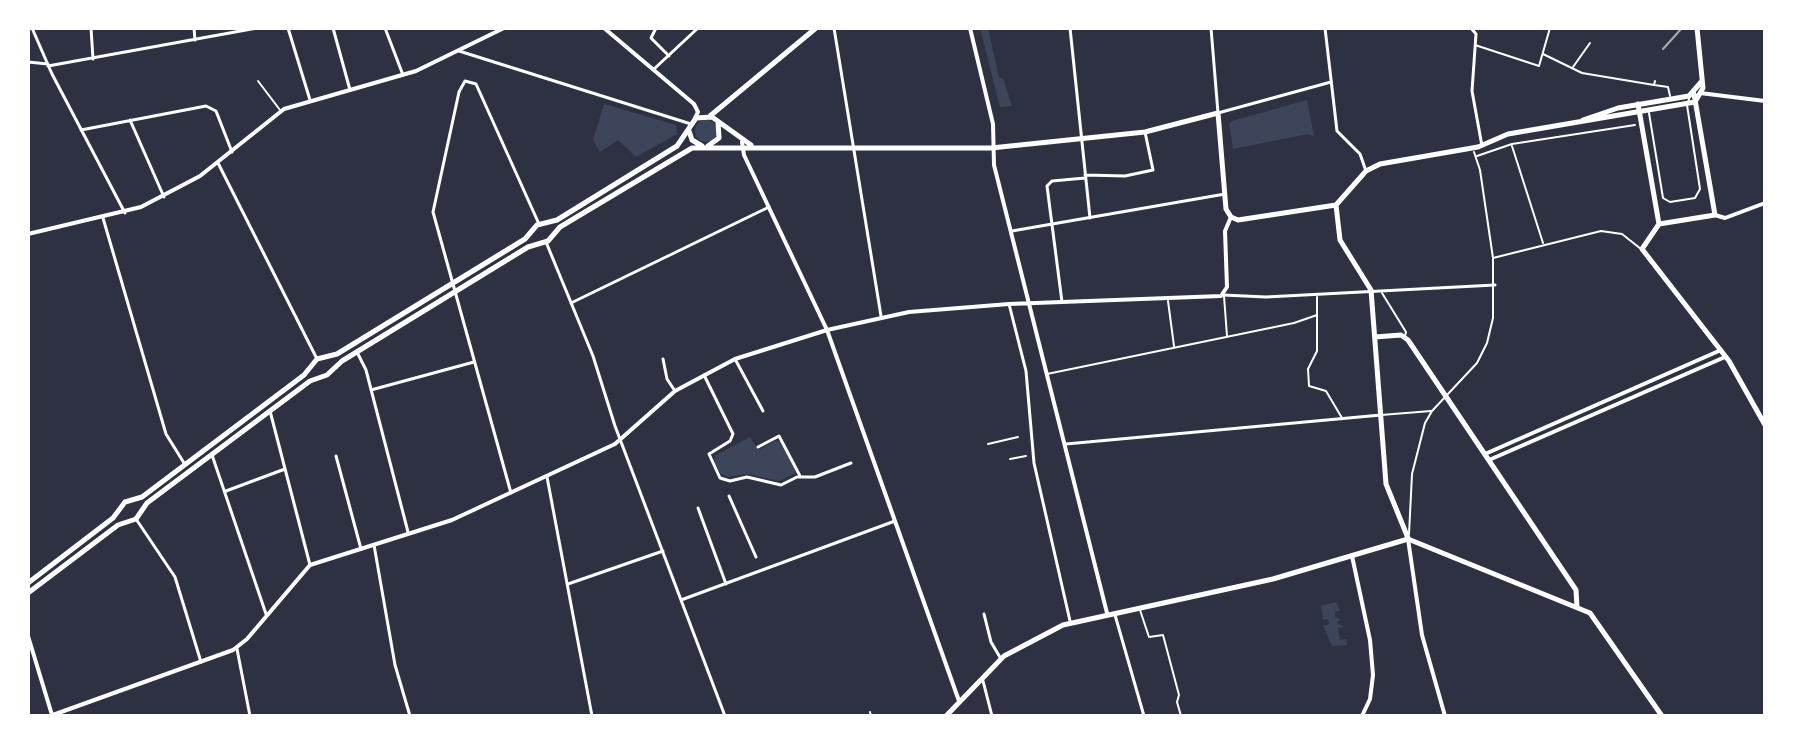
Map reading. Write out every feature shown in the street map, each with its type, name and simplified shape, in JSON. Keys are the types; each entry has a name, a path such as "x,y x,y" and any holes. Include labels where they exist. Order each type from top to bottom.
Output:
{"main road":[{"path":"28,583 113,518 121,507 185,465 304,375 318,360 337,354 525,239 541,224 557,220 677,146 692,124 710,116 816,28"},
{"path":"692,124 692,140 705,146 991,148 1145,132 1218,113 1225,194 1231,217 1238,220 1336,205 1366,171 1380,164 1482,146 1502,136 1695,102 1702,94 1697,28"},
{"path":"1570,124 1640,104 1692,94 1702,81"},
{"path":"1659,224 1715,215 1692,94"},
{"path":"1640,104 1659,224 1642,249 1726,357 1765,425"},
{"path":"710,116 742,145"},
{"path":"28,593 135,517 270,411 357,352 532,244 544,242 560,227 677,155 719,138 717,121"},
{"path":"1336,205 1340,240 1367,280 1371,293 1387,488 1408,539"},
{"path":"541,224 551,228 552,236"},
{"path":"534,230 534,238 544,242"},
{"path":"1375,337 1404,336 1576,590 1577,607"},
{"path":"318,360 331,362 331,371"},
{"path":"318,360 314,373 321,377"},
{"path":"132,500 138,504 135,517"},
{"path":"121,507 122,516 135,517"},
{"path":"946,716 1001,659 1071,622 1263,581 1408,539 1590,613 1662,716"}],"street":[{"path":"32,28 125,213"},
{"path":"91,28 93,59"},
{"path":"194,28 195,40"},
{"path":"28,62 48,65 93,59 257,28"},
{"path":"288,28 310,100"},
{"path":"333,28 350,90"},
{"path":"385,28 403,75"},
{"path":"28,234 125,213 164,197 218,163 281,112 310,100 403,75 504,28"},
{"path":"459,51 692,124 697,107 604,28"},
{"path":"656,28 651,38 669,56"},
{"path":"654,70 698,28"},
{"path":"834,28 881,317"},
{"path":"970,28 993,124 991,148 1028,303 1110,612 1144,716"},
{"path":"1070,28 1090,218"},
{"path":"1211,28 1218,113 1331,82"},
{"path":"1325,28 1337,131 1360,154 1366,171"},
{"path":"1471,28 1476,34 1472,91 1482,146"},
{"path":"1475,45 1539,66 1550,28"},
{"path":"1573,68 1590,43"},
{"path":"1543,54 1582,73 1668,87 1670,97"},
{"path":"258,81 281,112"},
{"path":"511,494 452,284 433,204 461,88 467,81 476,84 541,224"},
{"path":"1640,104 1649,112 1664,199 1694,198 1700,189 1687,105 1692,94 1765,101"},
{"path":"81,130 210,107 216,111 232,152"},
{"path":"130,120 164,197"},
{"path":"1475,156 1512,144 1635,125"},
{"path":"1062,302 1047,184 1085,176 1123,176 1153,170 1145,132"},
{"path":"1512,144 1545,243"},
{"path":"742,145 827,330 869,456 959,701"},
{"path":"1445,716 1422,635 1408,539 1414,461 1432,411 1472,369 1484,350 1493,318 1493,258 1474,152"},
{"path":"218,163 318,360"},
{"path":"1011,231 1225,194"},
{"path":"1715,215 1725,218 1765,203"},
{"path":"571,303 769,207"},
{"path":"1227,336 1227,305 1223,295 1227,284 1225,231 1231,217"},
{"path":"103,218 166,434 185,465"},
{"path":"1493,258 1545,243 1609,231 1630,238 1642,249"},
{"path":"544,242 571,303 725,716"},
{"path":"28,636 51,716 201,662 237,647 310,565 452,520 547,477 621,440 675,391 735,359 827,330 881,317 1028,303 1371,293 1495,285"},
{"path":"1382,292 1406,332 1404,336"},
{"path":"1317,293 1317,351 1308,369 1309,386 1326,391 1342,419"},
{"path":"1167,298 1174,347"},
{"path":"1009,304 1026,371 1029,455 1071,622"},
{"path":"1046,374 1317,315"},
{"path":"1485,454 1721,350"},
{"path":"357,352 371,390 408,535"},
{"path":"1489,460 1726,357"},
{"path":"663,359 667,379 675,391"},
{"path":"735,359 763,411"},
{"path":"371,390 474,362"},
{"path":"704,375 733,434 730,441 709,454 718,475 727,480 747,477 777,485 800,476 815,477 851,463"},
{"path":"270,411 310,565"},
{"path":"1064,444 1432,411"},
{"path":"758,447 779,436 800,476"},
{"path":"988,444 1018,437"},
{"path":"212,455 267,614"},
{"path":"1010,459 1029,455"},
{"path":"336,456 361,549"},
{"path":"226,491 285,469"},
{"path":"547,477 592,716"},
{"path":"729,496 756,557"},
{"path":"698,508 726,584"},
{"path":"135,517 175,577 201,662"},
{"path":"681,600 895,521"},
{"path":"374,545 395,665 410,716"},
{"path":"568,584 663,551"},
{"path":"1352,556 1371,655 1372,692 1362,716"},
{"path":"1139,607 1149,637 1163,635 1179,695 1177,702 1181,716"},
{"path":"984,614 991,642 1001,659"},
{"path":"237,647 250,716"},
{"path":"981,678 987,690 992,716"}],"shaded area":[{"path":"980,28 988,28 999,78 1003,78 1012,106 1000,107"},
{"path":"1307,100 1314,136 1308,134 1233,149 1229,124 1232,121"},
{"path":"604,104 676,125 677,134 636,157 618,140 600,152 593,140"},
{"path":"706,120 717,131 706,142 695,131"},
{"path":"750,437 758,450 775,441 780,442 796,473 779,481 748,474 727,477 720,473 714,463 716,455"},
{"path":"1336,602 1340,611 1335,612 1335,617 1340,619 1337,623 1344,627 1338,628 1340,639 1337,640 1346,639 1347,645 1332,646 1323,626 1329,624 1328,619 1323,620 1321,606"}],"tram line":[{"path":"1663,49 1682,28"}]}
